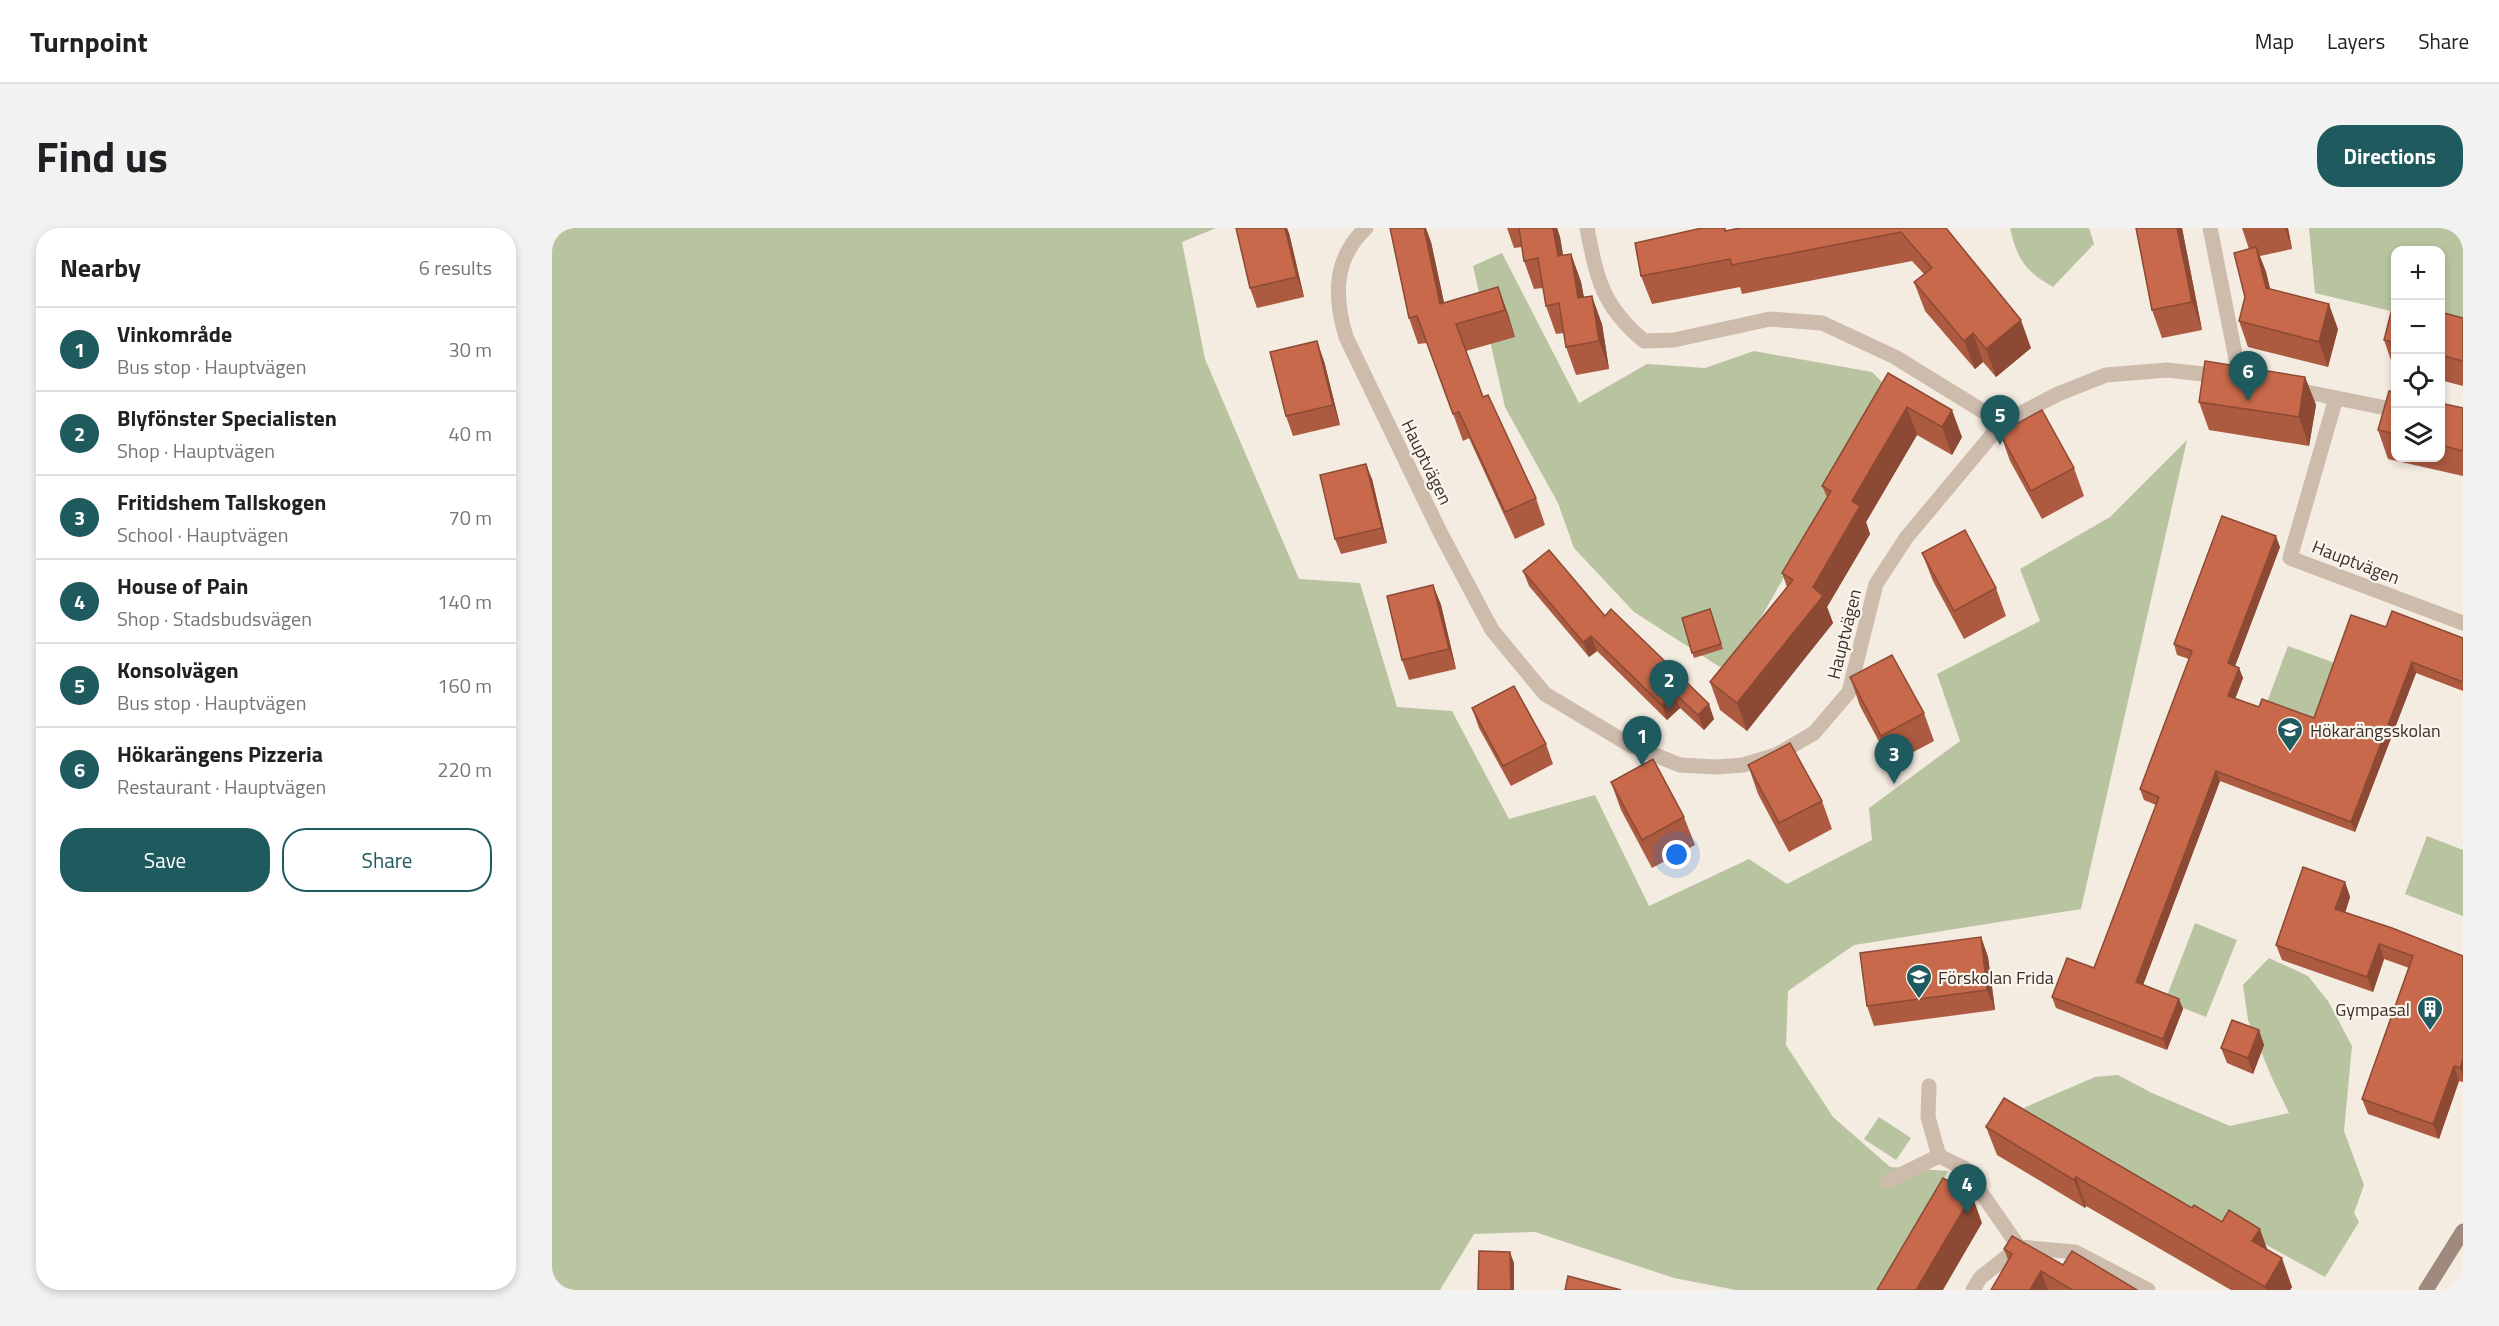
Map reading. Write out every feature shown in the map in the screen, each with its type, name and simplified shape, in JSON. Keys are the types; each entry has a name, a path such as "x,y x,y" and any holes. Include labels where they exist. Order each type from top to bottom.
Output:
{"street":[{"name":"Hauptvägen","path":"1366,228 1350,243 1339,281 1337,306 1346,337 1435,523 1492,630 1545,694 1629,746 1680,765 1716,767 1743,765 1776,755 1814,733 1849,692 1876,584 1906,538 2002,423 2106,375 2167,370 2245,380 2210,228"},
{"path":"1587,228 1597,278 1621,322 1644,341 1674,340 1770,319 1822,323 1895,357 2002,423"},
{"path":"2272,386 2391,409"},
{"name":"Hauptvägen","path":"2336,398 2290,558 2463,623"},
{"path":"1929,1086 1928,1117 1939,1156 1964,1168 2019,1247"},
{"path":"1888,1181 1939,1156"},
{"path":"2426,1290 2463,1231"},
{"path":"1973,1290 1980,1278 2019,1247 2075,1252 2148,1290"}],"green space":[{"path":"552,228 1216,228 1182,242 1205,359 1299,579 1360,583 1397,707 1452,711 1509,819 1595,795 1649,906 1749,859 1787,884 1872,840 1869,808 1960,741 1937,674 2040,621 2020,569 2110,517 2187,440 2081,909 1854,945 1788,991 1786,1045 1833,1117 1890,1167 1948,1171 1908,1243 1878,1290 1736,1290 1674,1278 1535,1232 1474,1234 1440,1290 552,1290"},
{"path":"2010,228 2089,228 2094,244 2053,287 2035,275 2024,263 2019,256"},
{"path":"2309,228 2463,228 2463,328 2445,324 2445,246 2391,246 2391,311 2315,293"},
{"path":"1502,253 1579,403 1647,364 1705,368 1754,351 1872,372 1890,390 1737,660 1720,667 1634,612 1574,548 1558,503 1505,407 1473,266"},
{"path":"2288,646 2335,663 2314,722 2266,705"},
{"path":"2427,836 2463,850 2463,916 2405,894"},
{"path":"2195,923 2237,940 2206,1017 2165,1001"},
{"path":"2269,958 2308,976 2328,1001 2352,1046 2344,1131 2364,1185 2354,1213 2359,1222 2325,1277 2248,1235 1997,1133 1984,1125 2095,1077 2118,1075 2152,1093 2230,1126 2289,1113 2248,1020 2243,985"},
{"path":"1879,1117 1911,1138 1896,1160 1864,1139"}],"building":[{"path":"1236,228 1285,228 1297,277 1250,288"},
{"path":"1390,228 1424,228 1440,304 1498,287 1505,310 1456,324 1483,397 1488,395 1536,498 1505,512 1459,412 1453,414 1417,316 1409,318"},
{"path":"1519,228 1553,228 1558,256 1571,254 1578,298 1592,296 1599,341 1566,347 1559,303 1546,306 1538,258 1524,261"},
{"path":"1702,228 1725,228 1725,231 1740,228 1946,228 2021,320 1986,349 1973,333 1964,341 1914,282 1932,268 1901,232 1732,265 1730,259 1641,276 1635,243"},
{"path":"2136,228 2177,228 2192,302 2152,310"},
{"path":"2256,247 2266,288 2329,304 2319,342 2239,321 2245,297 2234,253"},
{"path":"2391,313 2391,342 2384,340"},
{"path":"2445,313 2463,318 2463,361 2445,356"},
{"path":"1317,341 1333,405 1286,416 1270,352"},
{"path":"2205,361 2305,377 2299,417 2199,402"},
{"path":"1888,373 1952,410 1942,427 1907,407 1852,501 1860,506 1813,587 1823,596 1737,703 1710,682 1793,580 1782,573 1831,491 1822,486"},
{"path":"2389,391 2391,391 2391,433 2378,430"},
{"path":"2445,404 2463,408 2463,451 2445,446"},
{"path":"2042,410 2074,468 2031,491 2000,433"},
{"path":"1366,464 1382,528 1335,539 1320,475"},
{"path":"2222,516 2276,536 2228,663 2239,668 2228,696 2259,707 2262,699 2314,718 2351,615 2386,627 2392,611 2463,638 2463,682 2412,662 2351,822 2216,771 2136,982 2179,999 2163,1039 2052,997 2067,958 2094,968 2159,797 2140,789 2192,651 2174,644"},
{"path":"1965,530 1996,588 1954,611 1922,553"},
{"path":"1549,550 1605,616 1611,609 1709,704 1698,715 1674,693 1662,705 1591,636 1583,642 1523,571"},
{"path":"1433,585 1449,649 1402,660 1387,596"},
{"path":"1710,609 1721,644 1692,653 1682,618"},
{"path":"1892,655 1924,713 1881,736 1850,677"},
{"path":"1514,686 1546,744 1503,766 1472,708"},
{"path":"1790,743 1822,801 1779,823 1748,765"},
{"path":"1653,759 1684,817 1642,840 1611,782"},
{"path":"2303,867 2345,882 2335,909 2392,928 2463,956 2463,1059 2460,1068 2454,1066 2433,1124 2362,1099 2413,956 2379,944 2367,977 2276,945"},
{"path":"1981,937 1987,990 1867,1006 1860,953"},
{"path":"2232,1020 2259,1030 2248,1058 2221,1048"},
{"path":"2004,1098 2192,1208 2194,1205 2222,1222 2229,1210 2260,1229 2252,1241 2282,1258 2265,1287 2076,1177 2074,1180 1986,1127"},
{"path":"1943,1178 1972,1195 1916,1290 1877,1290"},
{"path":"2012,1236 2063,1265 2072,1251 2137,1290 2072,1290 2041,1271 2030,1290 1991,1290 2012,1254 2004,1249"},
{"path":"1479,1251 1510,1252 1511,1290 1478,1290"},
{"path":"1568,1276 1621,1290 1565,1290"}],"place":[{"name":"Hökarängens Pizzeria","path":"2248,401"},
{"name":"Konsolvägen","path":"2000,445"},
{"name":"Blyfönster Specialisten","path":"1669,710"},
{"name":"Hökarängsskolan","path":"2290,753"},
{"name":"Vinkområde","path":"1642,766"},
{"name":"Fritidshem Tallskogen","path":"1894,784"},
{"name":"Förskolan Frida","path":"1919,1000"},
{"name":"Gympasal","path":"2430,1032"},
{"name":"House of Pain","path":"1967,1214"}]}
